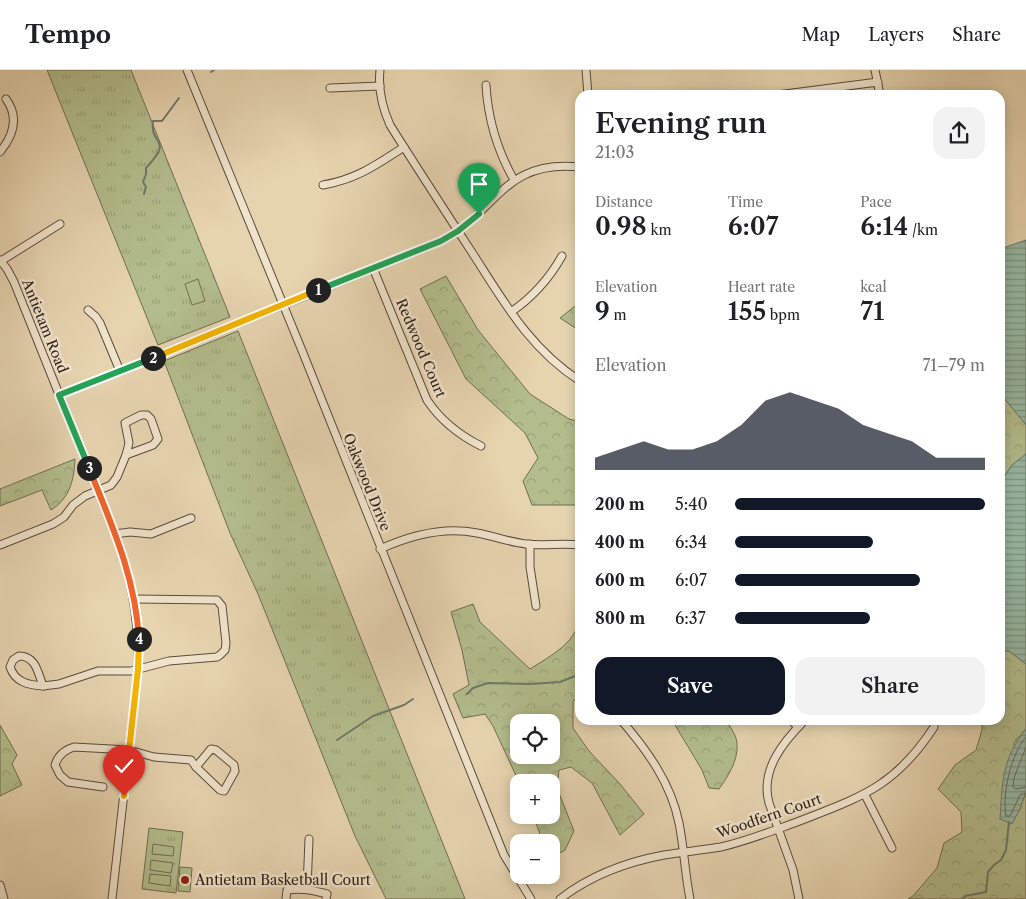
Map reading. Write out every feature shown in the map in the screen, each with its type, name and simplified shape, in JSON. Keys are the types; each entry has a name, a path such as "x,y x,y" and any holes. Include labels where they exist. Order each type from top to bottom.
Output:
{"street":[{"name":"Oakwood Drive","path":"187,70 504,855 531,899"},
{"path":"380,70 380,86 386,114 404,147 511,312 543,352 575,378"},
{"path":"586,70 588,90"},
{"path":"875,70 879,90"},
{"path":"816,90 878,82"},
{"path":"486,85 488,114 492,130 499,152 514,180"},
{"path":"330,88 380,86"},
{"path":"0,152 9,139 14,123 12,107 6,99"},
{"path":"322,185 341,182 358,175 404,147"},
{"path":"59,395 441,241 458,231 479,214 493,198 514,180 523,175 546,168 575,167"},
{"path":"1,260 60,224"},
{"path":"511,312 534,295 562,256"},
{"name":"Antietam Road","path":"1,260 14,282 98,490 129,572 134,599 139,641 138,669 112,899"},
{"name":"Redwood Court","path":"373,268 427,400 435,412 450,427 481,446"},
{"path":"88,310 100,323 120,372"},
{"path":"0,546 53,524 64,517 80,500 98,490 106,488 114,480 126,455 128,443 125,423 141,415 147,415 151,419 158,438 156,443 126,455"},
{"path":"115,534 130,532 151,534 191,518"},
{"path":"380,549 400,540 421,534 452,531 478,533 512,542 575,545"},
{"path":"530,544 530,567 536,606"},
{"path":"43,686 33,661 29,657 19,656 12,660 10,667 19,681 33,686 43,686 59,684 98,671 131,671 169,661 216,657 223,653 226,643 222,606 217,600 134,599"},
{"path":"625,725 663,776 675,808 690,899"},
{"path":"796,725 798,727 774,758 768,776 766,792 793,870 799,899"},
{"name":"Woodfern Court","path":"560,899 588,881 618,866 644,859 723,846 778,829 864,795 888,780 903,767 934,726"},
{"path":"102,788 68,782 55,765 59,756 67,749 74,747 129,750 154,756 191,760 199,772 222,791 226,789 235,769 232,762 216,750 211,749 196,767"},
{"path":"864,795 892,848"},
{"path":"307,888 309,839"},
{"path":"0,885 4,899"},
{"path":"286,899 287,890 307,888 327,894 326,899"}],"green space":[{"path":"47,70 131,70 230,317 158,345"},
{"path":"446,276 478,330 530,394 569,419 575,421 575,505 532,505 523,481 538,458 525,433 466,379 420,289"},
{"path":"198,279 205,301 192,305 185,284"},
{"path":"575,306 575,328 560,318"},
{"path":"238,331 465,899 386,899 355,836 258,594 230,533 164,361"},
{"path":"1005,399 1026,425 1026,454 1012,465 1005,476"},
{"path":"75,459 74,474 70,488 63,500 51,510 42,490 0,506 0,489"},
{"path":"473,604 480,622 530,669 563,647 575,632 573,728 589,751 620,784 644,814 620,835 592,783 571,767 559,770 559,774 515,774 511,764 560,764 560,714 510,714 510,763 493,726 485,714 463,718 453,694 469,685 462,650 451,612"},
{"path":"1005,651 1009,651 1026,664 1026,729 1014,743 1019,811 1026,792 1026,899 908,899 913,896 937,868 944,843 962,832 961,812 938,789 955,765 976,750 982,725 1005,725"},
{"path":"0,725 17,755 12,764 22,785 0,796"},
{"path":"675,725 729,725 736,738 737,752 730,771 719,789 709,788 702,770"},
{"path":"560,796 574,831 565,850 560,853 560,834 540,834 536,824 560,824"},
{"path":"149,828 183,832 176,893 142,889"},
{"path":"153,844 174,847 173,856 152,854"},
{"path":"151,860 173,863 171,873 150,870"},
{"name":"Antietam Basketball Court","path":"180,867 192,868 190,892 178,891"},
{"path":"150,874 171,876 170,886 149,883"}],"water":[{"path":"1026,240 1026,425 1005,399 1005,247"},
{"path":"1026,454 1026,664 1009,651 1005,651 1005,476 1012,465"},
{"path":"1026,729 1026,792 1012,824 1000,819 1003,783 1012,750"}],"waterway":[{"path":"144,194 146,187 143,182 146,168 159,151 160,146 154,135 153,121 162,121 179,98"},
{"path":"467,694 473,688 488,683 530,684 560,682 575,676"},
{"path":"337,740 373,716 404,705 413,699"},
{"path":"962,899 965,896 986,892 988,872 1001,860 1006,850 1009,822"}],"place":[{"name":"Antietam Basketball Court","path":"185,880"}],"route":[{"path":"124,796 138,669 138,623 129,572 123,553 59,395 441,241 458,231 479,214"}]}
